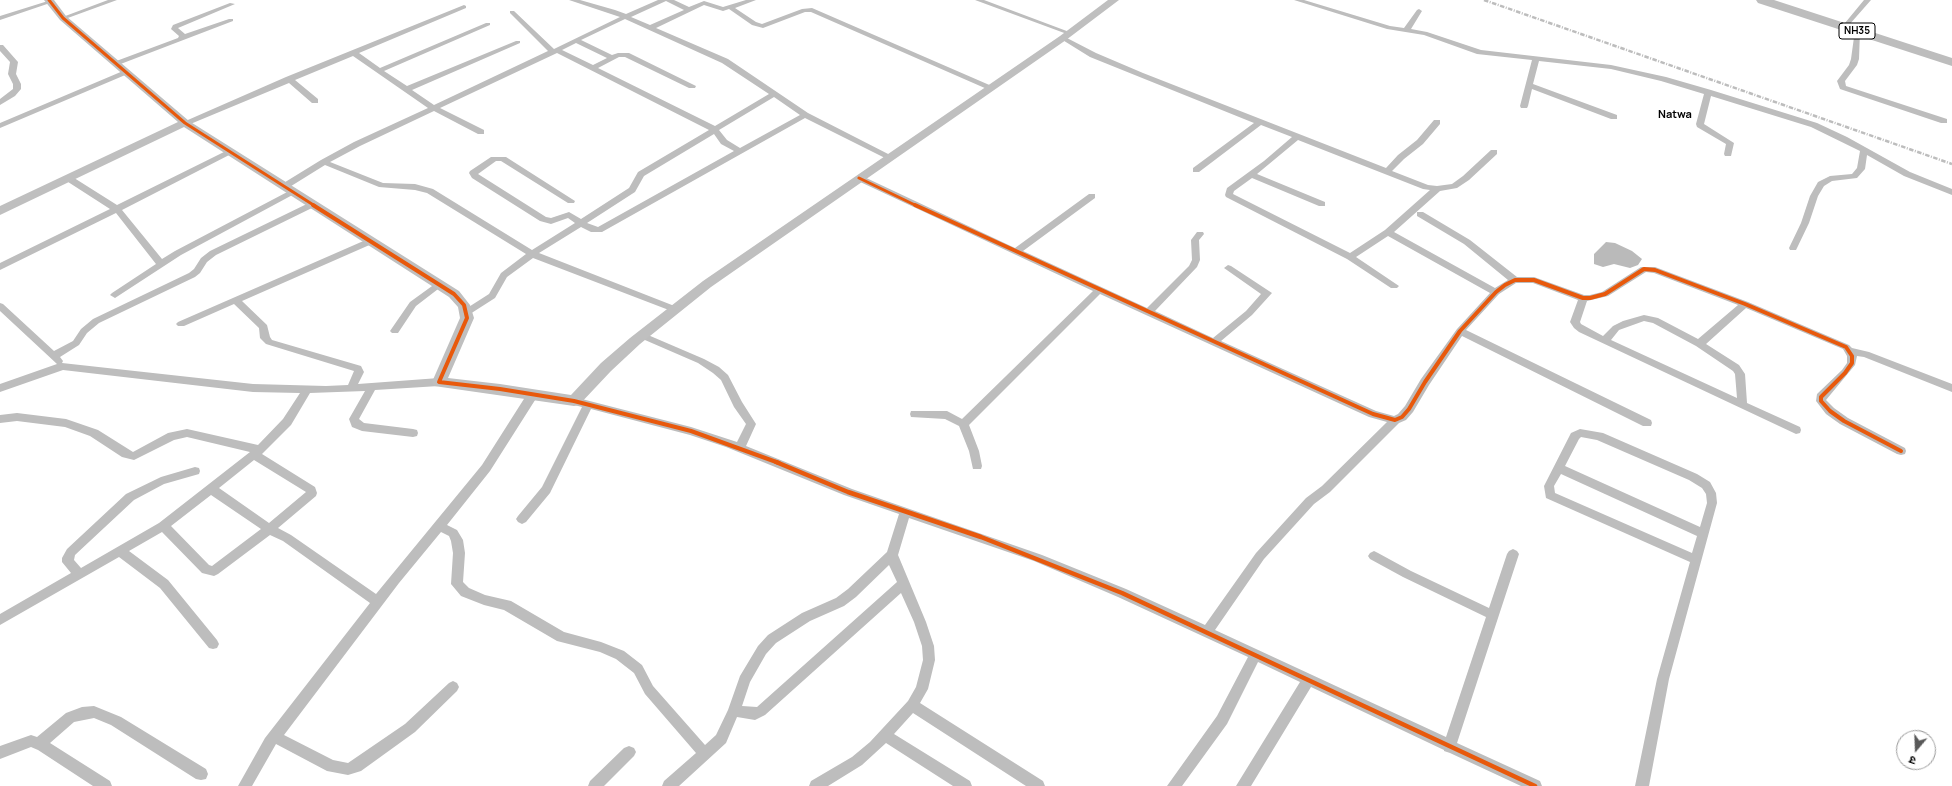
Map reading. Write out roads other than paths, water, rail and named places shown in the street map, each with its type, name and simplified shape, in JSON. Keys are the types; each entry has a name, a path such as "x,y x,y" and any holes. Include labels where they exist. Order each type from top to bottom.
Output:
{"highway":[{"name":"NH35","path":"1762,0 1952,58"},
{"name":"NH35","path":"1773,0 1952,62"}],"street":[{"path":"63,18 114,0"},
{"path":"572,0 600,6 725,61 805,115 890,157"},
{"path":"115,295 161,264 290,189 324,162 433,108 661,0"},
{"path":"670,0 689,10"},
{"path":"650,28 707,2 718,9 731,8 753,0"},
{"path":"978,0 1066,35 1108,62 1426,187 1437,189 1454,186 1466,178 1494,152"},
{"path":"574,401 606,367 641,335 707,284 1066,35 1114,0"},
{"path":"1297,0 1406,31 1425,33 1480,52 1638,72 1708,92 1830,132 1907,174 1952,192"},
{"path":"1868,0 1852,28 1855,59 1853,65 1841,81 1843,87 1944,121"},
{"path":"0,18 50,1 63,18 185,123 454,294 464,305 467,312 467,318 439,382"},
{"path":"182,37 183,36 174,29 175,26 232,4"},
{"path":"0,211 185,123 464,7"},
{"path":"731,8 754,24 763,26 804,10 812,10 990,87"},
{"path":"1406,31 1419,11"},
{"path":"512,12 555,51 593,68 714,130 724,142 739,151"},
{"path":"115,63 182,37 232,20"},
{"path":"380,70 488,24"},
{"path":"576,40 612,58"},
{"path":"407,89 518,42"},
{"path":"0,47 4,56 14,62 12,74 17,84 17,89 0,103"},
{"path":"354,53 433,108 481,132"},
{"path":"593,68 618,55 626,55 692,86"},
{"path":"1524,106 1536,58"},
{"path":"0,126 126,73"},
{"path":"289,79 316,101"},
{"path":"1529,85 1614,117"},
{"path":"1708,92 1700,124 1701,127 1730,143 1728,154"},
{"path":"467,312 492,296 504,275 532,254 632,190 641,174 774,94"},
{"path":"571,201 503,159 494,160 473,173 475,176 543,219 551,221 569,215 591,229 599,230 662,193 805,115"},
{"path":"1196,170 1260,122"},
{"path":"1387,172 1401,157 1420,142 1436,122"},
{"path":"1297,137 1252,175 1230,190 1228,195 1350,257 1394,286"},
{"path":"1793,248 1807,218 1814,196 1821,184 1830,179 1854,176 1861,169 1864,151"},
{"path":"0,267 231,152"},
{"path":"324,162 382,185 415,187 430,191 532,254 674,309"},
{"path":"1252,175 1322,204"},
{"path":"68,178 117,209 161,264"},
{"path":"859,178 1148,313 1373,414 1395,420"},
{"path":"1350,257 1388,232 1437,189"},
{"path":"1016,252 1092,196"},
{"path":"53,356 76,343 84,331 96,321 192,275 197,271 204,260 213,253 313,204"},
{"path":"1420,214 1472,245 1515,280"},
{"path":"1388,232 1496,292"},
{"path":"1148,313 1193,267 1196,260 1195,240 1200,234"},
{"path":"182,324 371,241"},
{"path":"1214,342 1249,313 1267,293 1228,268"},
{"path":"1207,632 1260,556 1310,501 1326,489 1395,420 1402,417 1409,409 1425,382 1460,331 1496,292 1515,280 1534,280 1583,298 1590,298 1605,294 1644,269 1650,269 1745,304 1839,343 1850,351 1866,354 1952,388"},
{"path":"395,331 413,304 440,284"},
{"path":"963,424 1099,290"},
{"path":"1583,298 1577,316 1577,326 1604,341 1796,430"},
{"path":"235,300 260,322 264,327 265,338 269,342 358,369 359,372 351,388"},
{"path":"1699,344 1745,304"},
{"path":"0,306 63,366"},
{"path":"1604,341 1616,328 1636,319 1644,318 1669,327 1736,368 1740,374 1742,404"},
{"path":"1460,331 1647,423"},
{"path":"641,335 701,362 716,370 725,378 750,424 746,437 740,448"},
{"path":"1850,351 1852,362 1845,373 1821,397 1821,401 1830,412 1844,421 1901,451"},
{"path":"0,388 63,366 253,388 307,390 439,382 533,394 574,401 690,432 740,448 848,492 1038,558 1122,593 1256,654 1535,786"},
{"path":"372,387 354,419 356,424 362,427 413,432"},
{"path":"0,620 163,526 257,453 287,422 307,390"},
{"path":"245,786 274,736 378,602 486,468 533,394"},
{"path":"522,519 546,490 588,405"},
{"path":"915,414 947,416 963,424 974,451 977,466"},
{"path":"0,419 17,417 66,422 94,433 126,454 134,456 172,436 187,432 257,453 311,490 312,493 269,529 214,571 206,570 163,526"},
{"path":"1642,786 1663,679 1712,503 1712,493 1706,485 1693,477 1589,433 1580,432 1575,436 1549,486 1550,494 1566,503 1696,560"},
{"path":"1558,468 1703,534"},
{"path":"79,574 68,562 71,552 117,508 130,497 161,481 195,471"},
{"path":"211,489 269,529 288,538 325,563 378,602"},
{"path":"669,786 721,739 734,711 744,680 753,664 772,639 806,617 840,602 852,593 892,555 905,512"},
{"path":"440,526 453,533 457,540 460,552 458,584 465,592 484,600 507,605 561,637 601,647 624,658 638,669 649,690 705,754"},
{"path":"120,551 164,584 213,644"},
{"path":"1450,747 1513,554"},
{"path":"816,786 857,761 884,735 912,705 922,689 928,672 928,646 892,555"},
{"path":"1374,556 1407,574 1493,615"},
{"path":"734,711 755,714 761,711 903,584"},
{"path":"1174,786 1222,720 1256,654"},
{"path":"1243,786 1309,679"},
{"path":"274,736 332,766 348,769 365,760 410,728 453,687"},
{"path":"912,705 1038,786"},
{"path":"39,744 70,717 82,713 94,712 116,721 201,774"},
{"path":"884,735 965,786"},
{"path":"0,753 25,742 31,741 39,744 105,786"},
{"path":"595,786 629,752"}],"railway":[{"path":"1484,0 1952,164"}],"district":[{"name":"Natwa","path":"1675,115"}]}
